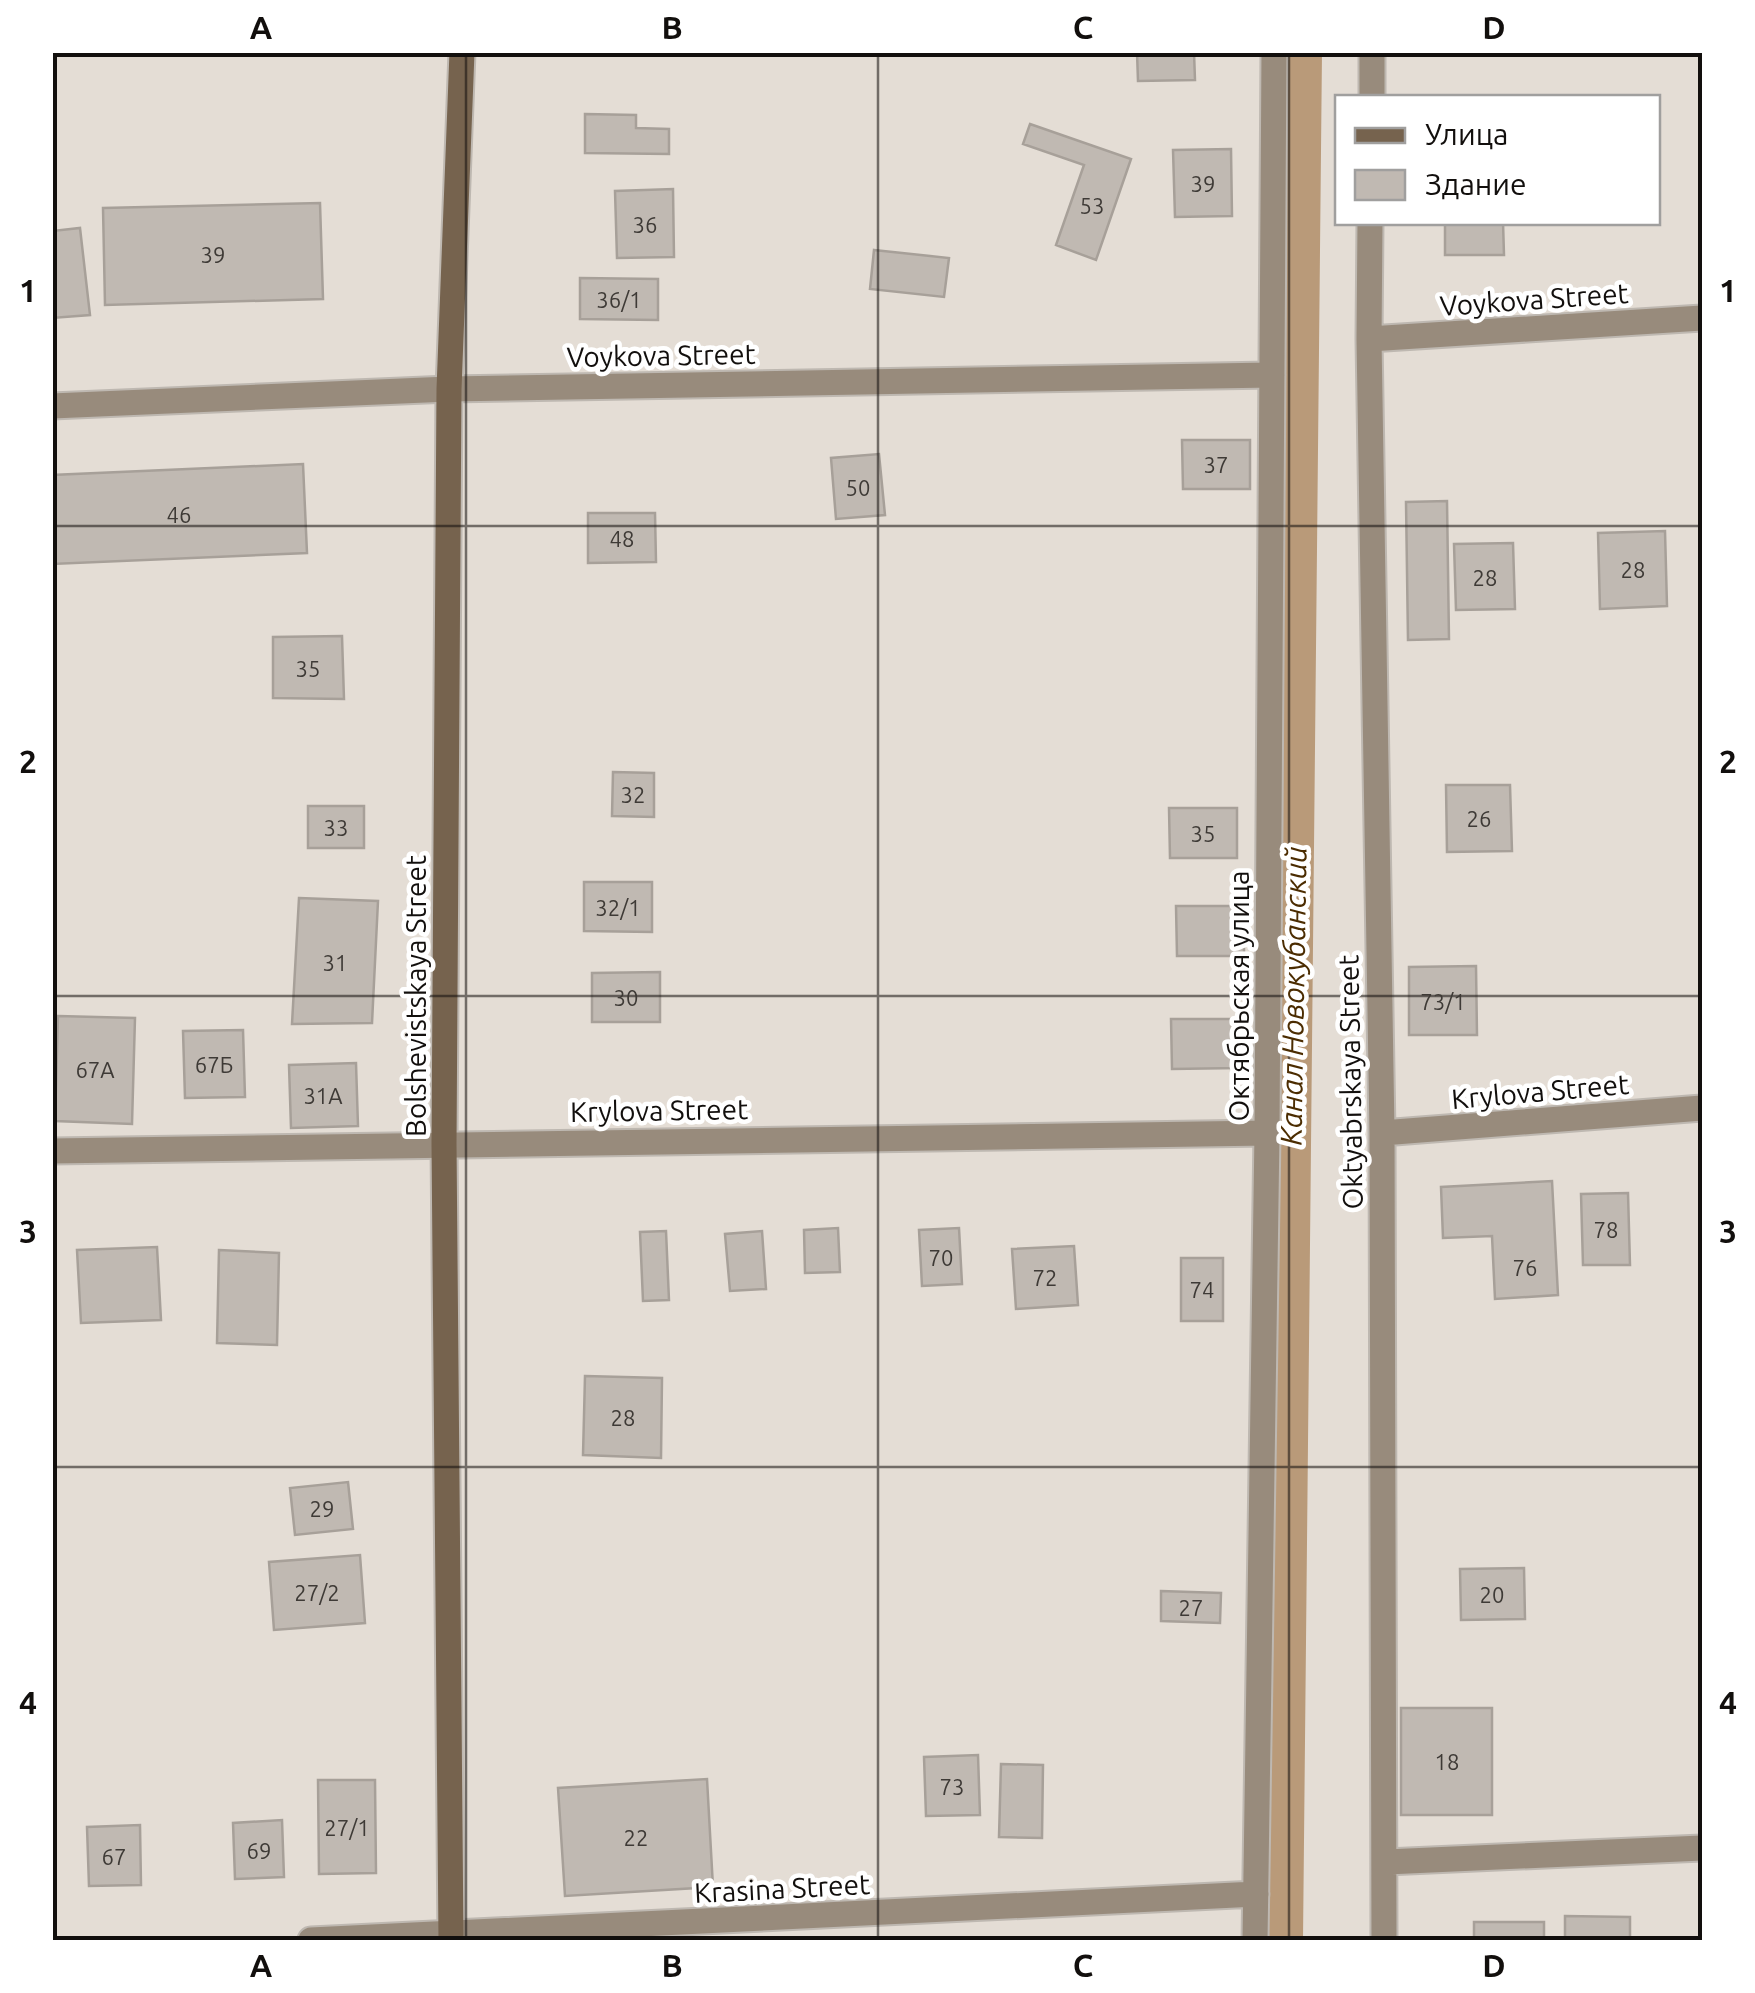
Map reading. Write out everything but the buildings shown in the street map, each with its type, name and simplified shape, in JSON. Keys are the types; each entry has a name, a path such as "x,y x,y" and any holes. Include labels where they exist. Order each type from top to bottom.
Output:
{"street":[{"name":"Bolshevistskaya Street","path":"450,1937 444,1143 449,389 462,52"},
{"name":"Октябрьская улица","path":"1255,1940 1267,1133 1274,52"},
{"path":"1372,52 1372,95"},
{"name":"Oktyabrskaya Street","path":"1370,225 1382,1134 1384,1940"},
{"name":"Voykova Street","path":"1369,339 1702,318"},
{"name":"Voykova Street","path":"52,406 449,389 1272,375"},
{"name":"Krylova Street","path":"1382,1134 1702,1108"},
{"name":"Krylova Street","path":"52,1151 1267,1133"},
{"path":"1386,1862 1702,1848"},
{"name":"Krasina Street","path":"311,1940 450,1937 1256,1894"}],"waterway":[{"name":"Канал Новокубанский","path":"1283,1940 1302,52"}]}
